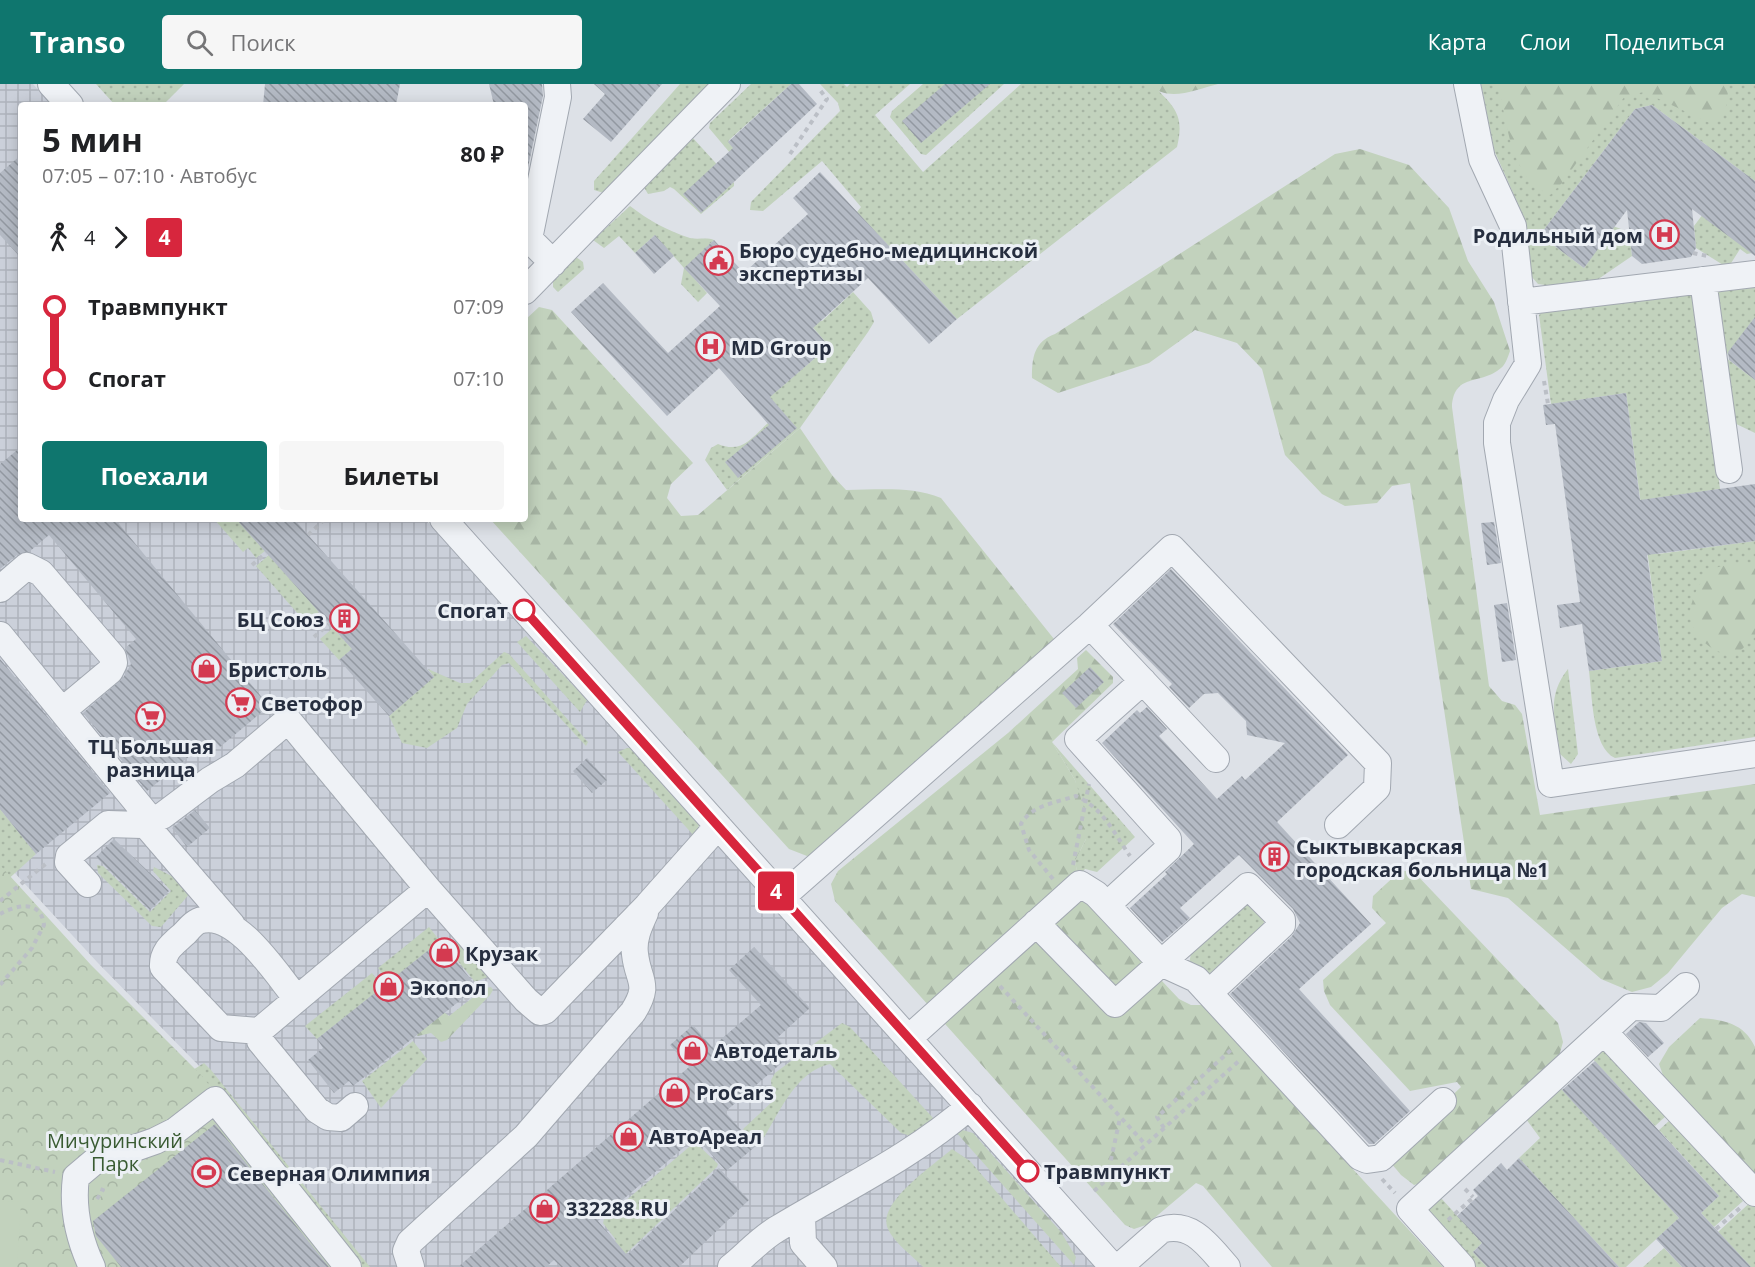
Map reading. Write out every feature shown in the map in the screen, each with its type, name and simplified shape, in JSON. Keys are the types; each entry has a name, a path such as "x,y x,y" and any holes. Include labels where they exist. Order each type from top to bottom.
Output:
{"street":[{"path":"51,84 67,102"},
{"path":"553,263 529,239 558,97 557,84"},
{"path":"528,288 727,84"},
{"path":"1467,84 1482,159 1513,226 1528,364 1503,407 1497,423 1497,443 1551,784 1755,754"},
{"path":"1521,302 1755,274"},
{"path":"1703,280 1729,470"},
{"path":"446,522 910,1037 1104,1263 1168,1228 1188,1230 1200,1236 1227,1267"},
{"path":"782,897 1090,625 1173,548 1378,763 1377,788 1338,825"},
{"path":"0,589 27,566 33,568 113,657 114,663 110,671 62,711"},
{"path":"1090,625 1216,759"},
{"path":"0,635 232,925 243,934 297,999"},
{"path":"1107,905 1168,849 1168,839 1078,739 1143,681"},
{"path":"88,884 68,862 69,856 108,824 148,822 162,816 234,765 288,720 428,889 526,1000 540,1012 553,1004 647,906 718,826"},
{"path":"910,1037 1080,884 1096,894 1161,963 1196,979 1363,1158 1381,1158 1443,1101"},
{"path":"1036,923 1111,1003 1118,1002 1248,886 1282,920 1282,924 1209,993"},
{"path":"232,925 212,918 199,920 168,949 162,958 163,967 221,1028 259,1031 428,889"},
{"path":"411,1267 406,1251 410,1242 526,1136 633,1012 643,996 643,983 635,953 636,934 647,906"},
{"path":"1462,1267 1410,1209 1631,1007 1661,1008 1686,986"},
{"path":"259,1031 260,1041 317,1110 328,1117 340,1118 356,1106"},
{"path":"1604,1032 1751,1197"},
{"path":"93,1267 76,1215 73,1197 76,1177 108,1150 135,1148 155,1142 175,1131 215,1100 348,1267"},
{"path":"731,1267 775,1230 886,1168 947,1127 970,1106"},
{"path":"802,1216 803,1243 824,1267"}],"path":[{"path":"790,154 827,99 820,90"},
{"path":"1543,370 1548,404"},
{"path":"308,535 322,522"},
{"path":"252,566 266,553"},
{"path":"306,628 321,615"},
{"path":"315,637 329,624"},
{"path":"1068,895 1094,757"},
{"path":"1068,895 1029,850 1021,825 1025,817 1035,810 1076,796 1086,800 1112,827 1142,873"},
{"path":"0,901 44,862"},
{"path":"0,914 17,906 32,906 40,912 44,925 32,948 0,985"},
{"path":"985,969 1146,1145"},
{"path":"1164,1128 1157,1117 1252,1040"},
{"path":"1094,1191 1164,1128 1252,1040"},
{"path":"1107,1180 1120,1118"},
{"path":"1363,1158 1410,1209"},
{"path":"0,1160 76,1177"},
{"path":"1451,1216 1474,1196"},
{"path":"1716,1229 1751,1197"}],"shaded area":[{"path":"0,84 33,84 49,102 18,102 18,522 428,522 1096,1267 363,1267 206,1073 97,962 0,857"}],"green space":[{"path":"96,84 184,84 166,102 112,102"},
{"path":"680,84 714,84 607,194 594,190 594,181"},
{"path":"751,84 791,84 728,141 750,166 741,166 709,128 710,123"},
{"path":"820,84 844,84 847,87 850,84 910,84 875,115 923,172 1021,84 1152,84 1176,112 1180,126 1179,136 1177,147 957,319 857,212 861,207 822,161 763,211 750,210 751,202 840,111 838,103"},
{"path":"923,84 1004,84 926,155 921,154 890,117 892,111"},
{"path":"1149,84 1218,84 1191,92 1173,94 1156,90"},
{"path":"1481,84 1755,84 1755,181 1652,105 1635,109 1540,235 1584,268 1613,226 1629,232 1632,256 1594,282 1553,286 1538,284 1531,276 1522,213 1494,150"},
{"path":"1498,84 1726,84 1728,96 1724,111 1714,125 1644,92 1625,96 1562,183 1550,195 1526,176 1518,162 1512,147"},
{"path":"692,137 734,183 734,186 701,214 674,189 670,187 664,191 648,194 642,184"},
{"path":"1360,149 1409,165 1449,208 1468,261 1494,302 1510,351 1501,368 1485,377 1463,384 1454,396 1452,407 1489,686 1502,701 1515,705 1522,714 1540,815 1755,784 1755,897 1742,894 1722,908 1668,973 1651,987 1632,992 1601,979 1508,898 1471,889 1410,483 1392,486 1377,503 1345,506 1322,494 1285,455 1262,369 1237,343 1195,330 1149,363 1058,393 1032,378 1036,351 1048,337 1335,154"},
{"path":"630,206 674,232 690,238 714,240 685,268 707,293 698,302 681,284 684,268 655,235 635,253 619,236 604,248 593,240"},
{"path":"1703,214 1752,253 1747,254 1740,249 1728,268 1696,248 1694,226"},
{"path":"576,257 583,262 584,269 558,292 553,287 553,279"},
{"path":"1755,287 1755,321 1753,320 1725,357 1755,380 1755,433 1728,420 1715,291"},
{"path":"853,292 871,312 874,322 868,332 800,428 727,490 705,460 711,448 718,444 726,447 740,446 768,423 759,406 829,346 808,322 822,321"},
{"path":"1691,294 1697,305 1720,489 1650,499 1641,505 1626,393 1551,404 1539,315 1542,312"},
{"path":"539,307 552,310 693,463 671,484 667,498 681,516 698,515 800,428 832,475 846,490 906,490 941,498 1054,639 1052,647 817,853 807,856 789,849 493,522 528,522 528,317"},
{"path":"217,522 239,522 265,551 256,558 248,548 243,552"},
{"path":"1755,541 1755,737 1615,758 1607,752 1597,732 1589,671 1662,661 1647,550 1658,554"},
{"path":"269,555 319,612 306,623 256,566"},
{"path":"1755,562 1755,635 1738,652 1722,653 1706,644 1694,629 1690,613 1692,601 1701,582 1709,572 1718,567"},
{"path":"333,628 352,649 339,660 320,639"},
{"path":"526,636 587,700 580,712 517,642"},
{"path":"1086,650 1113,677 1113,683 1052,742 1075,780 1086,814 1086,839 1075,861 1083,901 1092,907 1179,999 1191,1005 1202,1005 1443,1267 1272,1267 1203,1186 1196,1183 1146,1225 1134,1229 1125,1225 835,901 831,884 838,871 1008,733 1078,669 1077,658"},
{"path":"504,652 509,654 588,742 586,746 509,663 502,665 467,704 457,728 427,748 402,743 389,716 434,677 428,669 460,683 470,683"},
{"path":"1568,669 1578,754 1571,764 1560,754 1554,710 1556,690"},
{"path":"1052,742 1135,837 1097,872 1085,869 1078,877 1075,861 1086,839 1075,780"},
{"path":"630,748 699,825 696,838 618,752"},
{"path":"0,809 36,854 4,883 0,879"},
{"name":"Мичуринский Парк","path":"0,865 91,965 201,1075 357,1267 0,1267"},
{"path":"97,865 103,866 150,912 171,891 153,871 154,867 189,885 191,892 161,927 152,926 98,873"},
{"path":"1400,871 1413,871 1558,1023 1563,1042 1559,1056 1424,1182 1414,1185 1401,1175 1387,1158 1461,1087 1457,1082 1410,1091 1330,1005 1324,991 1323,980 1386,923 1372,908 1373,896"},
{"path":"1249,902 1266,918 1262,926 1208,975 1189,965 1191,953"},
{"path":"429,927 440,941 389,982 378,968"},
{"path":"459,942 490,976 475,982 449,950"},
{"path":"372,973 383,987 317,1039 305,1026"},
{"path":"491,987 493,990 490,995 447,1040 441,1042 431,1033 418,1036 414,1033 441,1010 449,1016 485,988"},
{"path":"1700,1018 1732,1024 1745,1033 1755,1047 1755,1176 1664,1078 1659,1064 1669,1047"},
{"path":"842,1023 850,1027 933,1118 929,1127 911,1136 901,1133 830,1064 818,1068 798,1084 763,1139 755,1144 743,1129 773,1101 771,1080 775,1073"},
{"path":"413,1041 427,1059 381,1108 362,1081"},
{"path":"1594,1045 1604,1047 1666,1116 1655,1126 1590,1056 1558,1085 1679,1218 1626,1267 1619,1267 1519,1158 1540,1138 1526,1119 1526,1106"},
{"path":"204,1063 370,1267 355,1267 210,1086 180,1078"},
{"path":"1670,1120 1743,1201 1714,1227 1701,1213 1719,1196 1659,1130"},
{"path":"959,1129 973,1133 1061,1232 1076,1257 1074,1265 955,1131"},
{"path":"1497,1141 1503,1141 1441,1198 1482,1243 1473,1252 1487,1267 1468,1267 1423,1204"},
{"path":"695,1142 718,1164 717,1167 612,1267 585,1267 616,1240 603,1223 604,1219"},
{"path":"952,1149 970,1161 1061,1267 923,1267 899,1244 888,1229 887,1219 890,1208 909,1185"},
{"path":"1755,1198 1755,1267 1751,1267 1718,1232"},
{"path":"0,1201 21,1202 17,1267 0,1267"},
{"path":"1664,1248 1682,1267 1643,1267"}],"building":[{"path":"265,84 400,84 397,102 263,102"},
{"path":"489,84 542,84 543,96 528,168 528,102 493,102"},
{"path":"594,84 662,84 611,142 583,119 605,94"},
{"path":"791,84 799,84 817,104 701,213 683,194 733,148 728,142"},
{"path":"945,84 990,84 921,143 902,121"},
{"path":"1652,105 1755,181 1755,256 1692,209 1696,248 1691,257 1642,264 1632,256 1627,210 1584,268 1540,235 1635,109"},
{"path":"18,158 18,255 0,235 0,173"},
{"path":"820,172 957,319 929,344 868,278 813,328 829,346 770,397 797,428 738,478 725,462 769,425 719,368 667,416 571,312 603,283 668,353 720,306 684,268 714,240 744,273 808,214 793,198"},
{"path":"655,235 674,256 654,274 635,253"},
{"path":"1755,317 1755,380 1729,360 1728,352"},
{"path":"1626,393 1640,500 1755,484 1755,541 1647,555 1662,661 1589,671 1582,624 1560,628 1557,605 1580,602 1555,424 1546,425 1543,405"},
{"path":"18,449 18,522 117,522 269,706 220,747 212,738 147,791 83,713 123,678 131,664 125,648 136,639 49,535 29,552 17,555 0,569 0,464"},
{"name":"БЦ Союз","path":"239,522 297,522 434,677 389,716 339,660 352,649"},
{"path":"1494,522 1501,563 1487,565 1481,523"},
{"name":"Сыктывкарская городская больница №1","path":"1171,569 1348,755 1277,822 1371,924 1299,989 1410,1111 1374,1144 1369,1144 1230,994 1292,936 1300,923 1293,909 1239,855 1180,908 1190,918 1162,942 1130,908 1167,874 1165,872 1194,844 1102,743 1137,710 1140,713 1147,707 1167,729 1159,736 1217,799 1242,776 1245,780 1285,743 1247,735 1246,721 1218,693 1204,694 1189,708 1169,687 1172,684 1113,624"},
{"path":"1507,603 1516,660 1502,662 1494,605"},
{"path":"0,659 110,793 36,854 0,809"},
{"path":"1090,667 1104,682 1076,708 1062,693"},
{"path":"587,758 607,780 592,793 573,771"},
{"path":"195,810 210,828 187,847 172,828"},
{"path":"114,839 169,891 150,910 96,857"},
{"path":"440,941 477,987 353,1086 349,1081 334,1093 308,1060 323,1048 317,1039"},
{"path":"754,947 810,1008 777,1038 792,1054 725,1112 756,1146 726,1171 696,1137 598,1221 627,1255 719,1168 749,1200 679,1267 561,1267 554,1260 546,1267 458,1267 689,1067 670,1045 693,1025 712,1047 761,1005 729,970"},
{"path":"1639,1022 1646,1023 1664,1043 1648,1057 1626,1034"},
{"path":"1595,1061 1719,1196 1701,1213 1751,1267 1682,1267 1656,1239 1679,1218 1562,1090"},
{"name":"Северная Олимпия","path":"215,1124 329,1267 121,1267 96,1236 93,1221"},
{"path":"1519,1158 1619,1267 1487,1267 1473,1252 1482,1243 1457,1216 1478,1196 1473,1190 1501,1163 1507,1170"}],"bus line":[{"name":"4","path":"524,610 1028,1171"}],"place":[{"name":"Родильный дом","path":"1664,235"},
{"name":"Бюро судебно-медицинской экспертизы","path":"718,261"},
{"name":"MD Group","path":"710,347"},
{"name":"Спогат","path":"524,610"},
{"name":"БЦ Союз","path":"345,619"},
{"name":"Бристоль","path":"207,669"},
{"name":"Светофор","path":"240,703"},
{"name":"ТЦ Большая разница","path":"151,716"},
{"name":"Сыктывкарская городская больница №1","path":"1275,857"},
{"name":"Крузак","path":"444,953"},
{"name":"Экопол","path":"389,987"},
{"name":"Автодеталь","path":"693,1050"},
{"name":"ProCars","path":"675,1092"},
{"name":"АвтоАреал","path":"628,1136"},
{"name":"Травмпункт","path":"1028,1171"},
{"name":"Северная Олимпия","path":"206,1173"},
{"name":"332288.RU","path":"545,1208"}]}
